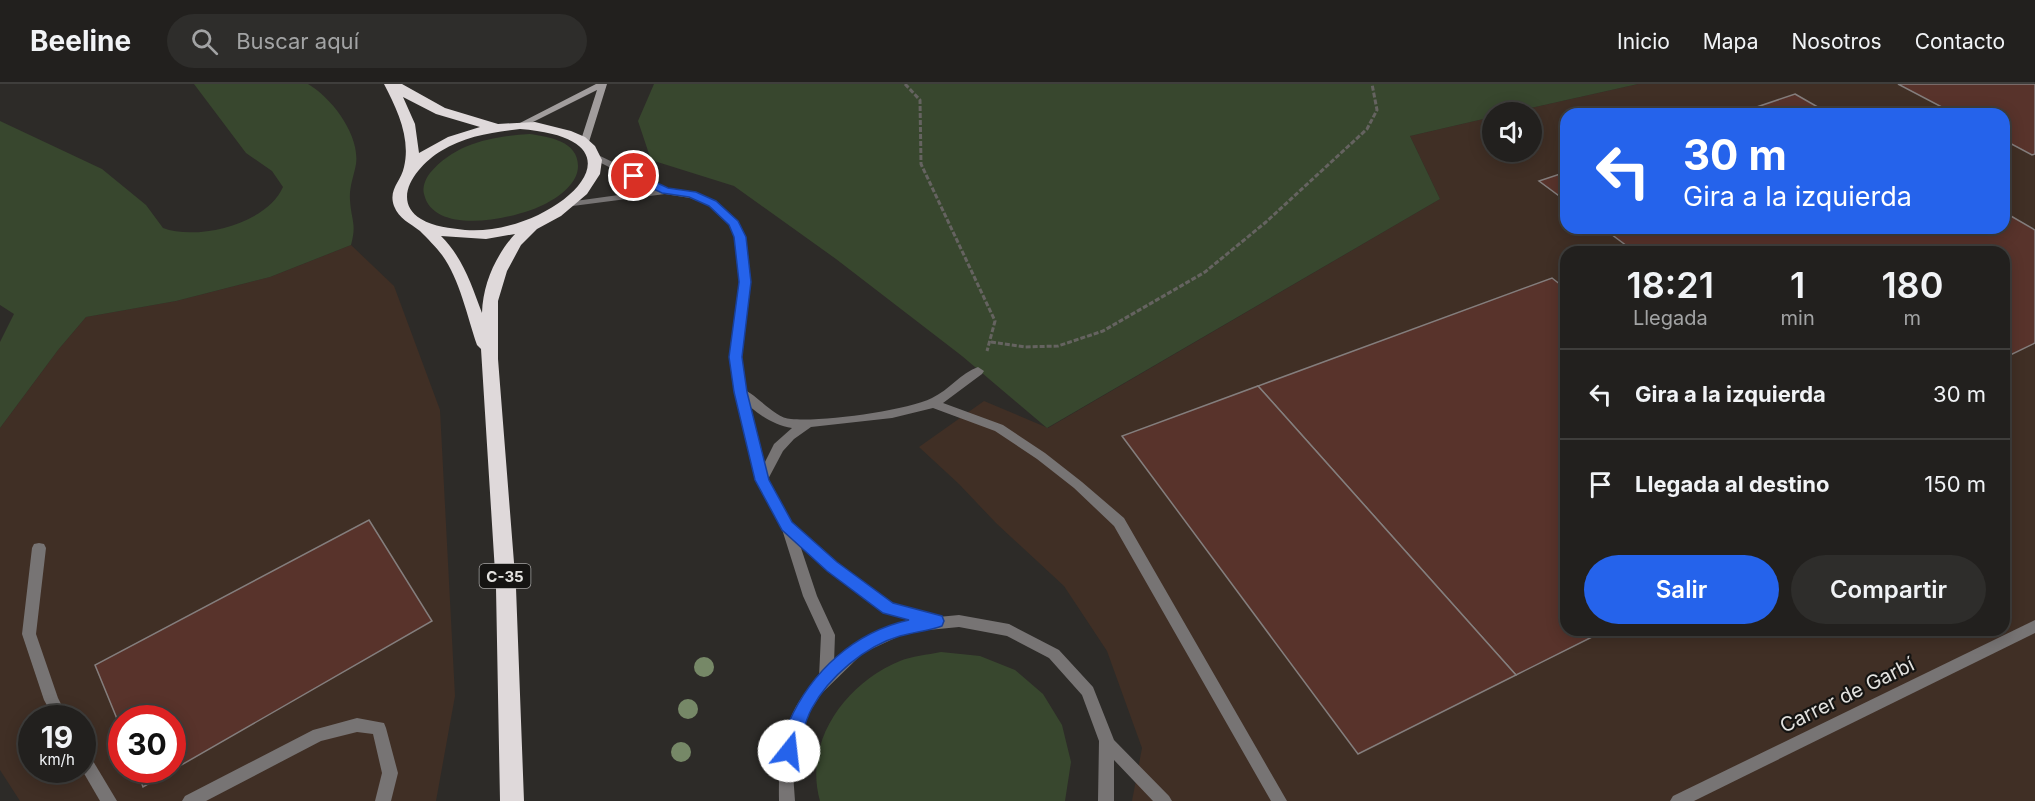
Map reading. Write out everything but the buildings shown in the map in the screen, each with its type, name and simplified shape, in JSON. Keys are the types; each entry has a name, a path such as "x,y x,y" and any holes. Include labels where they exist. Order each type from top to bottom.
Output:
{"highway":[{"name":"C-35","path":"392,84 440,113 497,127"},
{"name":"C-35","path":"392,84 409,120 413,135 411,169"},
{"name":"C-35","path":"488,352 458,269 447,251 423,226 405,213 401,205 400,187 411,169 430,153 468,134 497,127 520,125 551,127 565,131 585,143 594,156 591,180 567,204 541,219 519,238 507,254 497,274 491,295 488,352 498,459 507,608 512,801"},
{"name":"C-35","path":"423,226 458,234 478,234 510,229 541,219"}],"street":[{"path":"520,125 603,84"},
{"path":"585,143 603,84"},
{"path":"594,156 666,191"},
{"path":"567,204 666,191 692,195 712,204 734,223 740,237 745,282 735,357 741,392 762,480 787,526 810,596 828,635 826,676"},
{"path":"741,392 762,411 783,423 806,425 920,408 932,403 978,371"},
{"path":"932,403 999,428 1069,477 1119,522 1279,801"},
{"path":"762,480 773,453 789,435 806,425"},
{"path":"787,526 832,566 889,609 936,621"},
{"path":"39,548 29,634 54,705"},
{"path":"787,801 786,768 792,735 806,703 826,676 857,649 896,630 936,621 970,620 1003,627 1034,640 1062,659 1084,684 1100,713 1109,746 1111,777 1106,801"},
{"name":"Carrer de Garbí","path":"1678,801 2035,626"},
{"path":"190,801 318,735 357,725 379,728 390,773 383,801"},
{"path":"1109,746 1164,801"},
{"path":"96,779 109,801"}],"path":[{"path":"905,84 920,100 921,164 995,321 991,342 1026,347 1058,346 1103,331 1205,272 1266,222 1367,129 1377,110 1372,84"}],"shaded area":[{"path":"1638,84 2035,84 2035,801 1132,801 1142,748 1107,651 1064,586 919,447 984,401 1048,428 1440,199 1410,136 1482,119 1482,162 1542,162 1542,106"},
{"path":"351,245 394,286 440,410 455,696 436,801 20,801 0,770 0,428 58,350 86,317 176,301 270,277"}],"green space":[{"path":"194,84 308,84 326,98 342,118 354,141 356,164 350,195 354,226 351,245 270,277 176,301 86,317 58,350 0,428 0,342 14,314 0,305 0,121 102,169 146,205 163,228 194,232 212,230 247,220 262,211 275,200 283,187 272,171 246,153"},
{"path":"654,84 1638,84 1542,106 1542,102 1482,102 1482,119 1410,136 1440,199 1047,428 962,356 836,259 734,186 651,160 638,121"},
{"path":"530,134 561,142 573,151 577,158 575,178 557,197 534,209 518,214 479,221 444,216 431,208 424,194 425,183 430,173 440,163 463,148 476,143 489,139"},
{"path":"941,652 980,656 1015,670 1043,694 1062,725 1071,762 1065,801 820,801 816,779 818,757 833,717 846,699 880,671 900,661"}],"route":[{"path":"634,176 666,191 692,195 712,204 734,223 740,237 745,282 735,357 741,392 762,480 787,526 832,566 889,609 936,621 896,630 857,649 826,676 806,703 792,735 789,751"}]}
